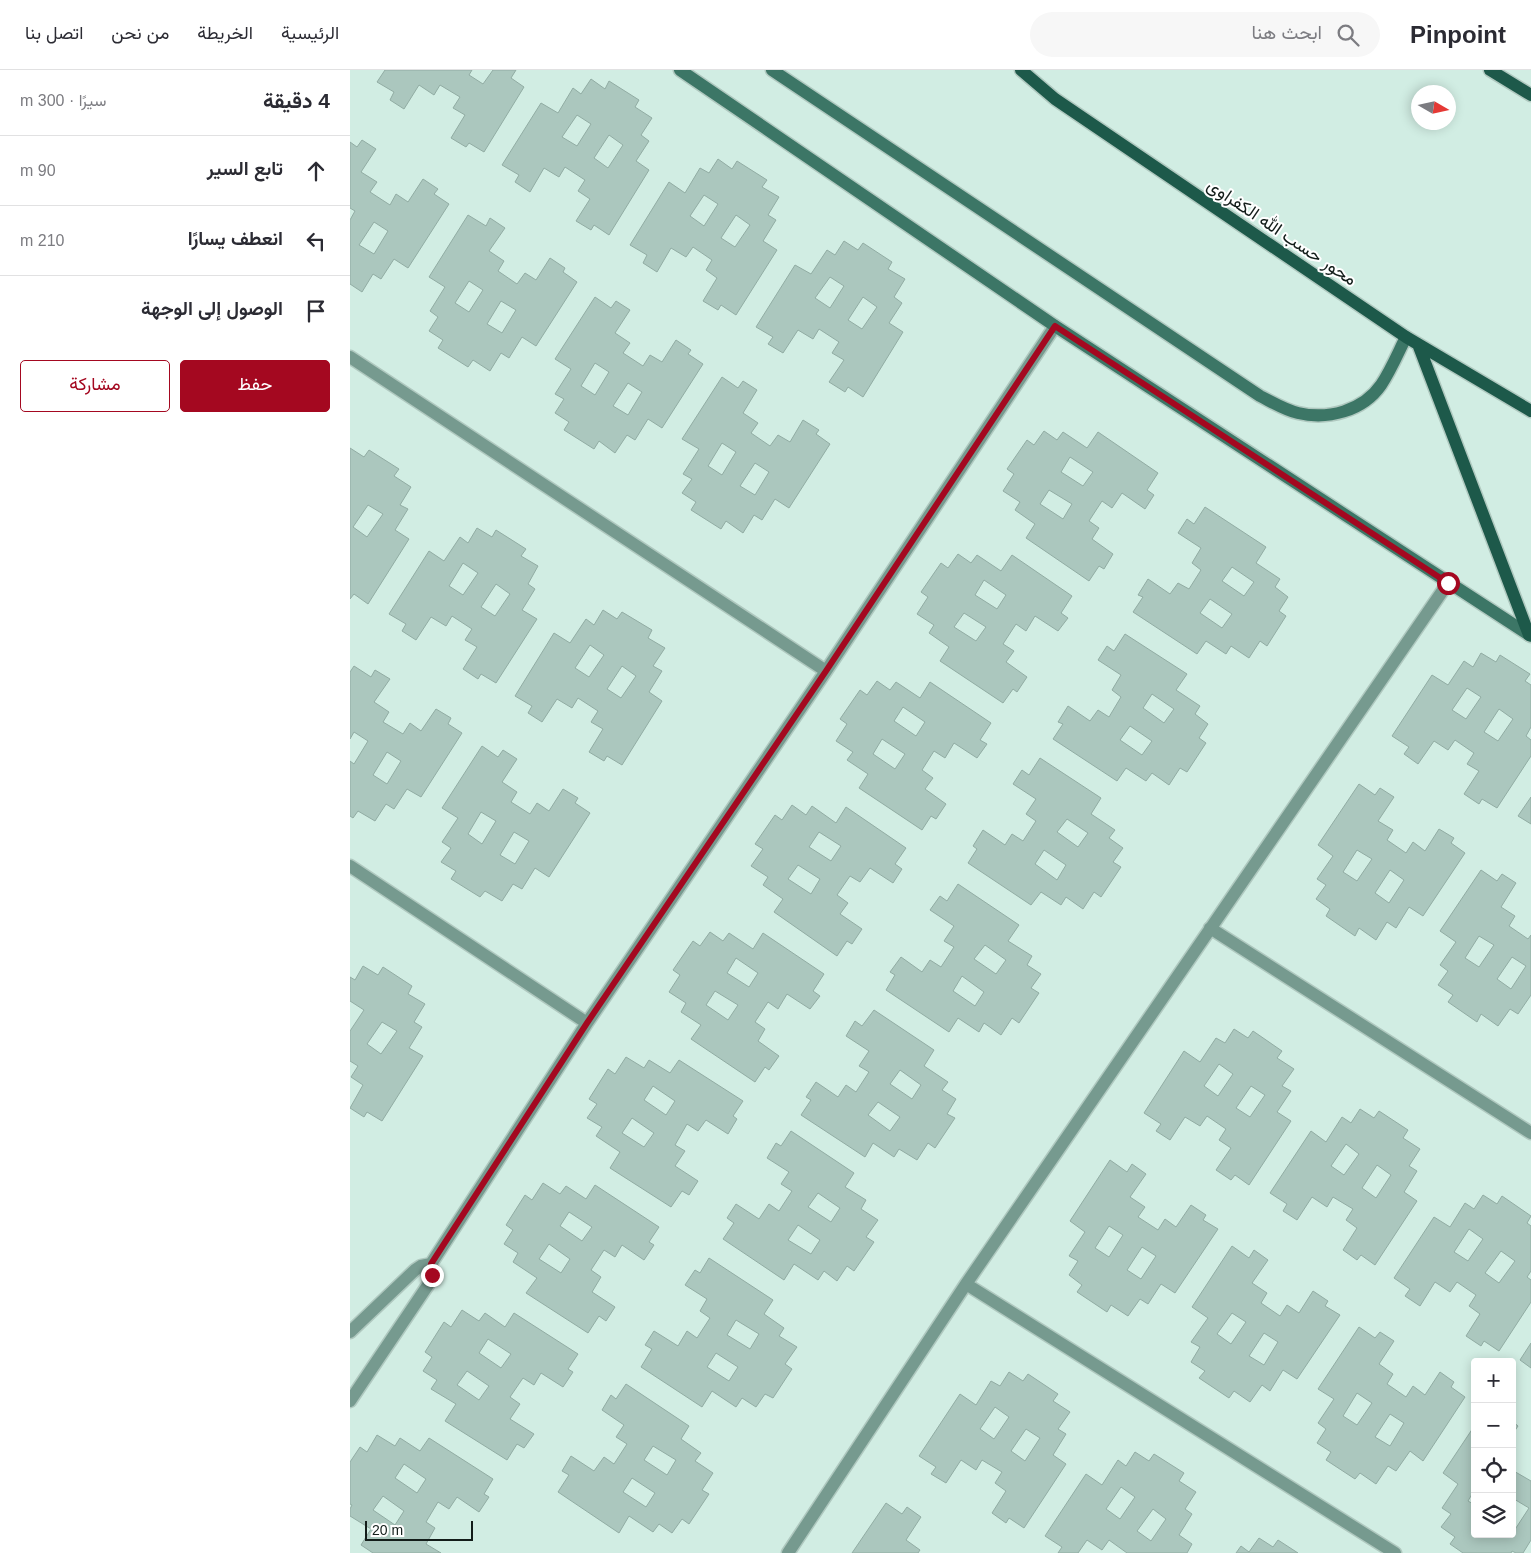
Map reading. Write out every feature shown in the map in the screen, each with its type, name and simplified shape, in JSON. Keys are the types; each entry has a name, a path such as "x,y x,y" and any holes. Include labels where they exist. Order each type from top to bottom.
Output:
{"main road":[{"name":"محور حسب الله الكفراوى","path":"1021,70 1055,99 1406,337 1531,411"},
{"path":"1490,70 1531,95"},
{"path":"1418,344 1530,636"}],"street":[{"path":"680,70 1055,326 1530,636"},
{"path":"772,70 1251,391 1297,413 1317,416 1336,414 1354,407 1370,397 1381,385 1406,337"},
{"path":"350,1401 428,1285 432,1275 431,1264 587,1023 826,671 1055,326"},
{"path":"350,357 826,671"},
{"path":"788,1553 966,1284 1448,583"},
{"path":"350,866 587,1023"},
{"path":"1210,928 1531,1133"},
{"path":"350,1332 415,1270 421,1266 431,1264"},
{"path":"966,1284 1395,1553"}],"building":[{"path":"385,70 472,70 469,75 483,84 493,70 516,70 511,78 524,87 484,152 469,143 466,147 451,138 465,115 453,108 460,97 440,85 434,95 419,85 404,109 390,100 394,92 377,82"},
{"path":"591,79 605,89 609,81 639,100 635,107 652,118 641,135 649,141 636,161 649,170 609,235 594,225 591,230 576,221 590,199 578,191 585,180 565,167 559,177 544,168 530,192 515,182 519,175 502,165 541,103 558,113 573,88 581,94","holes":["577,115 591,124 577,146 562,137","609,135 623,145 608,168 594,158"]},
{"path":"362,140 376,149 361,172 377,182 370,192 390,205 396,194 408,202 423,179 438,189 434,194 449,204 408,268 394,259 381,279 373,274 362,292 350,284 350,220 355,211 350,208 350,142 357,147","holes":["374,222 388,231 374,254 359,245"]},
{"path":"718,159 732,169 737,161 767,180 762,187 779,197 768,215 776,220 763,241 777,250 736,315 721,305 718,310 703,301 717,278 706,270 712,260 693,247 686,257 671,248 657,272 643,263 647,255 630,245 669,182 685,193 700,168 709,173","holes":["704,195 718,204 704,226 690,216","736,215 750,225 735,247 721,238"]},
{"path":"468,215 486,226 490,218 505,228 489,251 504,261 498,271 517,284 525,273 536,280 550,258 565,268 563,272 577,282 536,346 522,337 509,358 501,353 490,371 473,360 468,367 438,348 443,340 429,331 438,317 430,311 445,287 429,277","holes":["469,281 483,290 469,312 455,303","501,301 516,310 502,333 487,324"]},
{"path":"844,241 858,250 863,243 892,262 888,269 905,279 894,297 902,303 889,323 903,332 863,397 848,387 845,392 829,382 844,360 832,353 839,342 819,329 813,339 798,330 783,353 768,344 773,337 756,327 795,265 811,274 827,250 835,255","holes":["830,277 844,286 830,308 815,298","863,297 877,307 862,329 848,320"]},
{"path":"595,297 611,308 616,301 630,310 615,333 630,343 623,353 643,366 650,355 662,362 676,340 691,350 688,354 703,364 662,428 648,419 635,440 627,435 615,453 599,441 594,449 564,430 569,422 555,413 564,399 555,394 571,369 555,359","holes":["595,363 609,372 595,395 581,386","628,383 642,392 628,415 613,406"]},
{"path":"722,377 738,388 743,381 757,390 743,413 758,423 751,433 770,446 778,435 790,442 803,420 819,430 816,434 830,444 789,508 775,499 762,520 754,515 743,533 726,521 721,529 691,510 696,502 682,493 692,479 683,474 699,449 682,439","holes":["722,443 736,452 722,475 708,466","755,463 769,472 755,495 740,486"]},
{"path":"1044,431 1057,440 1063,432 1087,448 1098,432 1158,473 1147,490 1154,495 1145,509 1122,493 1112,508 1102,501 1089,521 1099,528 1092,539 1113,554 1104,569 1099,566 1089,581 1026,538 1035,524 1015,510 1020,502 1003,491 1014,474 1007,469 1027,440 1034,445","holes":["1070,457 1093,472 1083,486 1061,472","1049,490 1072,504 1063,519 1040,504"]},
{"path":"350,448 364,457 369,450 399,469 394,476 411,487 400,505 408,509 395,530 409,539 368,604 354,594 350,599","holes":["368,505 383,514 367,537 353,527"]},
{"path":"1205,507 1266,547 1256,563 1280,579 1275,587 1288,597 1279,611 1286,616 1267,646 1260,641 1249,658 1231,646 1226,654 1206,641 1197,654 1133,612 1143,597 1138,595 1148,579 1170,594 1178,583 1189,589 1201,570 1192,563 1201,548 1178,533 1187,519 1194,524","holes":["1232,567 1254,582 1244,596 1222,581","1210,599 1232,614 1222,628 1200,613"]},
{"path":"477,528 492,537 496,530 526,549 521,556 538,566 528,584 535,589 522,610 537,619 496,683 481,674 478,679 463,669 477,647 465,640 472,629 452,616 446,626 431,617 416,640 402,631 406,624 389,614 429,551 444,561 460,537 468,543","holes":["463,563 478,573 463,595 449,586","496,584 510,594 495,616 481,607"]},
{"path":"958,554 971,563 977,555 1001,571 1012,555 1072,596 1061,613 1068,618 1058,631 1035,616 1026,631 1016,624 1003,644 1014,651 1006,662 1027,677 1017,692 1013,689 1003,703 940,661 949,647 929,633 934,625 917,614 928,597 921,592 941,563 948,568","holes":["984,580 1006,595 997,609 975,595","964,613 986,627 976,641 954,627"]},
{"path":"603,610 617,619 622,612 652,630 648,638 665,648 653,666 662,671 649,692 662,701 622,765 607,756 604,761 589,752 603,729 591,722 598,711 578,698 572,708 557,699 542,722 528,713 532,706 515,696 554,633 570,643 586,619 594,625","holes":["590,645 604,655 589,677 575,668","622,666 636,676 621,698 607,689"]},
{"path":"1125,634 1187,674 1176,690 1200,706 1195,714 1208,724 1199,738 1206,743 1187,772 1180,768 1169,785 1152,773 1146,781 1126,768 1117,781 1053,739 1063,724 1058,722 1068,706 1090,721 1098,710 1109,717 1121,697 1112,690 1121,675 1098,660 1107,646 1114,651","holes":["1152,694 1174,709 1164,723 1143,708","1130,726 1152,741 1142,755 1120,740"]},
{"path":"1481,653 1496,662 1500,655 1530,674 1525,681 1531,685 1531,727 1526,736 1531,740 1531,756 1497,808 1482,799 1479,804 1464,794 1479,771 1467,764 1474,753 1455,740 1448,750 1434,741 1418,764 1404,754 1409,747 1392,736 1432,675 1448,685 1464,661 1473,667","holes":["1467,688 1481,697 1466,719 1452,710","1499,709 1513,719 1498,741 1484,732"]},
{"path":"354,666 371,677 375,670 390,679 374,702 389,712 383,722 403,734 410,723 421,731 436,709 451,718 448,724 462,733 421,797 407,789 394,809 386,804 375,821 358,811 353,818 350,816 350,761 354,764 368,741 354,732 350,739 350,672","holes":["387,752 401,761 387,784 373,775"]},
{"path":"877,681 890,690 896,682 920,698 930,682 991,723 980,740 987,744 977,758 954,743 945,758 934,751 922,770 933,778 925,789 946,804 936,819 931,816 922,830 859,788 868,774 847,760 853,752 836,741 847,724 840,719 860,690 867,695","holes":["903,707 925,722 916,736 894,721","882,739 905,754 895,769 873,754"]},
{"path":"482,746 498,757 503,750 517,759 502,782 517,792 511,802 530,814 537,803 549,811 563,789 578,798 575,803 590,813 549,877 535,868 522,889 513,884 502,901 485,891 480,897 451,879 456,871 441,862 451,848 442,842 458,818 442,808","holes":["481,812 496,821 482,844 468,834","514,832 529,841 515,864 500,855"]},
{"path":"1040,758 1101,798 1091,814 1115,830 1109,838 1123,848 1113,862 1121,867 1101,897 1094,892 1083,909 1066,897 1061,905 1041,892 1031,905 968,863 977,849 973,846 983,830 1005,845 1012,834 1023,841 1036,821 1026,814 1036,799 1013,784 1022,770 1029,775","holes":["1067,819 1088,833 1078,847 1057,832","1044,850 1066,865 1057,880 1035,864"]},
{"path":"1359,784 1375,795 1380,788 1394,797 1378,821 1393,830 1387,840 1406,853 1413,842 1425,851 1439,829 1454,838 1451,843 1465,853 1423,916 1409,907 1396,928 1387,922 1376,940 1359,928 1355,936 1326,916 1330,909 1316,899 1326,885 1317,879 1333,856 1318,845","holes":["1357,850 1372,859 1357,881 1343,872","1390,870 1404,880 1389,903 1375,893"]},
{"path":"1531,797 1531,824 1518,816"},
{"path":"792,805 806,815 812,806 836,823 846,807 906,848 895,864 902,869 893,883 870,868 860,882 850,876 837,895 848,903 840,914 862,929 852,944 847,941 837,956 774,912 783,899 763,885 768,877 751,866 763,849 755,844 775,815 782,820","holes":["819,832 841,846 831,861 809,847","798,865 820,879 811,894 788,879"]},
{"path":"1481,870 1497,881 1502,874 1516,883 1501,907 1515,916 1509,926 1528,939 1531,935 1531,995 1518,1014 1510,1009 1498,1026 1481,1014 1477,1022 1448,1002 1453,995 1438,985 1448,971 1440,965 1456,942 1440,931","holes":["1479,936 1494,945 1479,967 1465,958","1512,957 1526,966 1511,989 1497,979"]},
{"path":"958,884 1019,925 1008,941 1032,956 1027,965 1041,974 1031,988 1039,993 1019,1023 1012,1018 1001,1035 984,1023 979,1032 958,1018 949,1032 886,990 895,975 890,972 901,957 922,972 930,960 941,967 954,947 944,941 954,926 930,910 940,896 947,901","holes":["985,945 1006,960 996,974 974,959","962,976 984,992 975,1006 953,991"]},
{"path":"710,932 723,941 729,933 753,949 763,933 824,974 813,991 820,996 810,1009 787,994 778,1009 768,1002 755,1022 765,1029 758,1041 779,1056 769,1070 765,1067 755,1082 691,1039 701,1025 681,1012 686,1003 669,992 680,975 673,970 693,941 700,946","holes":["736,958 758,973 749,987 727,973","715,991 738,1005 728,1020 706,1005"]},
{"path":"363,966 378,975 383,967 412,986 408,994 425,1004 414,1022 422,1027 409,1048 423,1056 382,1121 367,1112 364,1117 350,1108 363,1085 351,1077 358,1066 350,1061 350,1031 364,1010 350,1001 350,977 355,980","holes":["382,1022 397,1031 381,1054 367,1044"]},
{"path":"874,1010 934,1050 924,1066 948,1082 942,1090 956,1099 947,1114 955,1118 935,1148 928,1143 917,1160 899,1149 894,1157 873,1143 865,1157 801,1115 811,1100 806,1097 816,1082 838,1097 846,1085 856,1092 869,1072 859,1066 869,1051 846,1036 855,1021 862,1026","holes":["900,1070 921,1085 912,1099 890,1084","878,1102 900,1117 890,1131 868,1115"]},
{"path":"1234,1029 1248,1038 1253,1031 1282,1051 1277,1058 1294,1069 1282,1086 1291,1091 1277,1112 1291,1121 1249,1185 1235,1175 1231,1180 1216,1170 1231,1148 1219,1140 1226,1129 1207,1116 1200,1126 1185,1117 1170,1140 1156,1131 1161,1124 1144,1113 1184,1051 1200,1062 1216,1038 1225,1043","holes":["1219,1064 1233,1074 1218,1096 1204,1086","1251,1086 1265,1095 1250,1117 1236,1108"]},
{"path":"626,1057 644,1068 649,1060 670,1073 679,1060 743,1101 733,1116 737,1119 728,1134 706,1120 698,1131 687,1124 675,1145 685,1151 675,1166 698,1181 689,1195 682,1191 671,1207 610,1168 620,1152 596,1136 602,1127 587,1118 597,1104 589,1099 608,1069 615,1074","holes":["653,1086 675,1101 666,1115 644,1100","632,1118 654,1133 644,1147 622,1133"]},
{"path":"1360,1109 1374,1118 1379,1111 1408,1130 1403,1138 1420,1149 1409,1166 1417,1171 1404,1192 1417,1201 1375,1265 1361,1255 1357,1260 1343,1250 1357,1228 1346,1220 1353,1209 1333,1197 1327,1207 1312,1197 1297,1220 1283,1211 1287,1204 1270,1193 1311,1131 1326,1142 1342,1117 1351,1123","holes":["1346,1144 1359,1154 1344,1175 1331,1166","1377,1165 1391,1175 1376,1198 1362,1188"]},
{"path":"791,1131 854,1173 845,1187 866,1200 861,1209 878,1220 866,1237 874,1242 854,1271 847,1266 837,1281 824,1271 818,1280 794,1264 784,1280 723,1239 734,1223 727,1218 736,1204 759,1219 769,1204 779,1211 792,1191 781,1184 789,1172 767,1158 776,1143 781,1146","holes":["818,1193 840,1208 831,1222 808,1207","798,1225 820,1240 811,1254 788,1240"]},
{"path":"1110,1160 1127,1172 1132,1164 1146,1174 1130,1197 1145,1207 1138,1217 1158,1230 1165,1219 1176,1227 1191,1205 1206,1215 1203,1220 1218,1229 1175,1293 1161,1284 1148,1304 1140,1299 1128,1316 1111,1305 1107,1312 1077,1292 1082,1285 1069,1275 1078,1261 1069,1256 1085,1232 1070,1221","holes":["1109,1226 1123,1235 1109,1257 1095,1248","1142,1247 1156,1256 1141,1279 1127,1270"]},
{"path":"543,1183 560,1194 566,1186 586,1199 595,1185 659,1227 649,1242 654,1245 644,1260 622,1245 615,1257 604,1250 591,1270 601,1277 592,1292 615,1307 606,1321 599,1316 588,1333 526,1293 537,1278 513,1262 518,1253 504,1244 513,1230 506,1225 525,1195 532,1200","holes":["569,1212 592,1227 582,1241 560,1226","549,1244 570,1259 561,1273 539,1259"]},
{"path":"1483,1195 1497,1204 1502,1196 1531,1216 1527,1223 1531,1226 1531,1271 1527,1277 1531,1280 1531,1302 1499,1351 1484,1341 1481,1346 1466,1336 1480,1314 1469,1306 1476,1295 1457,1282 1450,1292 1435,1282 1420,1306 1405,1296 1410,1289 1394,1278 1434,1217 1450,1227 1465,1203 1474,1209","holes":["1469,1229 1483,1239 1468,1261 1454,1252","1501,1251 1515,1261 1499,1283 1485,1273"]},
{"path":"1232,1246 1249,1258 1254,1250 1268,1260 1252,1283 1267,1293 1261,1303 1280,1316 1287,1305 1299,1313 1313,1291 1328,1301 1325,1306 1340,1315 1297,1379 1283,1370 1270,1391 1262,1385 1250,1402 1234,1391 1229,1398 1199,1378 1205,1371 1191,1362 1200,1347 1191,1342 1208,1318 1192,1307","holes":["1232,1313 1246,1322 1231,1344 1217,1334","1264,1333 1278,1342 1264,1365 1249,1356"]},
{"path":"709,1258 773,1300 764,1314 784,1328 779,1336 797,1347 785,1364 792,1369 773,1398 765,1394 756,1407 742,1398 736,1407 712,1391 702,1407 641,1367 652,1349 645,1345 654,1331 678,1346 687,1331 697,1338 710,1318 700,1311 707,1299 685,1285 695,1270 700,1273","holes":["736,1320 759,1334 750,1349 727,1335","716,1353 738,1367 729,1381 707,1367"]},
{"path":"462,1310 479,1321 485,1313 505,1327 514,1313 578,1354 568,1369 573,1372 563,1387 541,1373 534,1385 523,1378 510,1397 520,1404 510,1419 534,1434 524,1448 517,1444 507,1460 445,1421 456,1404 431,1389 437,1380 423,1371 432,1357 425,1352 444,1322 451,1327","holes":["488,1339 511,1354 501,1368 479,1353","467,1371 489,1386 479,1400 457,1385"]},
{"path":"1359,1327 1375,1338 1380,1332 1394,1341 1379,1364 1393,1374 1387,1384 1406,1397 1413,1386 1425,1395 1440,1372 1454,1382 1451,1387 1465,1397 1423,1461 1410,1451 1396,1471 1388,1466 1376,1484 1360,1473 1355,1479 1326,1460 1331,1452 1317,1443 1326,1429 1318,1423 1334,1399 1318,1389","holes":["1357,1393 1372,1403 1357,1425 1343,1416","1390,1414 1404,1423 1390,1446 1375,1437"]},
{"path":"1531,1343 1531,1368 1520,1360"},
{"path":"1009,1372 1023,1381 1028,1374 1058,1394 1053,1401 1070,1412 1058,1429 1066,1434 1053,1455 1066,1464 1024,1528 1009,1518 1006,1523 992,1513 1006,1491 995,1483 1002,1472 982,1460 976,1470 961,1460 946,1483 931,1474 936,1467 919,1456 960,1394 976,1405 991,1381 1000,1386","holes":["995,1407 1009,1417 994,1439 980,1429","1026,1429 1040,1438 1025,1461 1011,1451"]},
{"path":"626,1384 689,1426 681,1439 701,1453 695,1461 713,1473 702,1490 709,1494 689,1524 682,1519 672,1533 659,1524 653,1532 629,1516 619,1533 558,1492 569,1475 562,1471 571,1456 594,1471 604,1457 614,1464 627,1444 616,1437 624,1425 602,1410 611,1395 616,1399","holes":["653,1446 676,1460 667,1475 644,1460","632,1478 655,1493 646,1507 623,1492"]},
{"path":"1471,1431 1471,1496 1468,1501 1471,1503 1471,1538 1516,1538 1516,1528 1529,1508 1516,1500 1516,1472 1531,1481 1531,1540 1523,1553 1512,1551 1511,1553 1463,1553 1450,1544 1455,1537 1441,1527 1451,1514 1442,1508 1458,1484 1443,1473"},
{"path":"377,1435 395,1446 400,1438 420,1451 429,1438 493,1479 484,1494 489,1497 479,1512 457,1497 449,1509 438,1502 426,1522 435,1528 426,1544 441,1553 373,1553 361,1545 371,1529 350,1516 352,1505 350,1504 350,1462 360,1447 367,1452","holes":["404,1464 426,1479 417,1493 395,1478","383,1496 404,1511 395,1525 373,1510"]},
{"path":"1135,1452 1149,1461 1154,1454 1184,1473 1179,1481 1196,1492 1185,1509 1192,1514 1179,1535 1192,1544 1187,1553 1127,1553 1109,1540 1102,1550 1087,1540 1078,1553 1058,1553 1062,1547 1045,1536 1086,1474 1102,1485 1118,1460 1126,1466","holes":["1121,1487 1135,1497 1120,1519 1106,1509","1153,1509 1166,1519 1151,1541 1137,1531"]},
{"path":"886,1503 902,1514 907,1507 921,1517 906,1540 920,1550 918,1553 852,1553"},
{"path":"1259,1538 1273,1547 1278,1540 1298,1553 1236,1553 1241,1546 1249,1552"}],"route":[{"path":"432,1275 431,1264 587,1023 826,671 1055,326 1448,583"}]}
